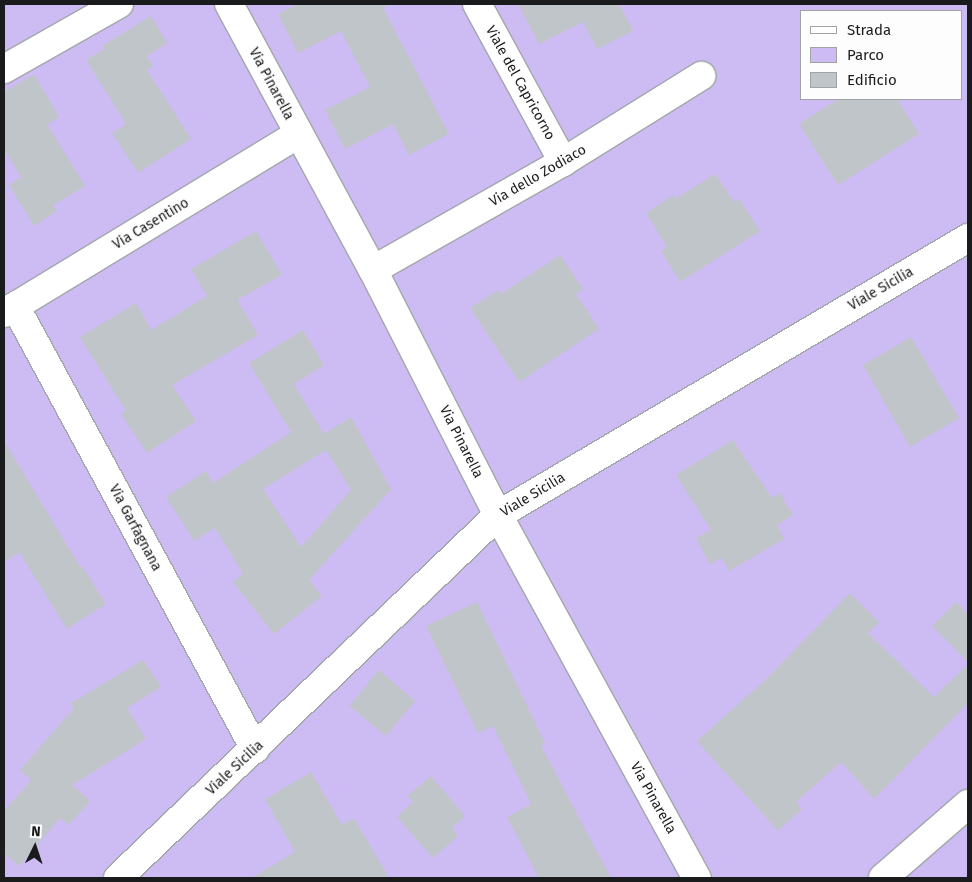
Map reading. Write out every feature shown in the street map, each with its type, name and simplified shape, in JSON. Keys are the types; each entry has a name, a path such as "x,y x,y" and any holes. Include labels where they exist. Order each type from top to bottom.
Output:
{"street":[{"path":"4,69 119,4"},
{"name":"Via Pinarella","path":"229,4 373,270 498,515 697,878"},
{"name":"Viale del Capricorno","path":"477,4 563,162"},
{"name":"Via dello Zodiaco","path":"373,270 563,162 701,76"},
{"name":"Via Casentino","path":"10,310 298,134"},
{"name":"Viale Sicilia","path":"118,878 255,750 498,515 968,238"},
{"name":"Via Garfagnana","path":"10,310 255,750"},
{"path":"883,878 968,804"}],"green space":[{"path":"4,4 968,4 968,878 4,878"}],"building":[{"path":"298,4 392,4 383,8 449,134 409,155 393,124 345,149 325,110 370,87 341,31 298,53 278,14"},
{"path":"518,4 619,4 633,31 597,49 583,22 539,44"},
{"path":"151,16 167,43 147,56 153,66 147,70 191,139 138,173 112,133 126,124 86,60 104,49 102,46"},
{"path":"34,74 59,117 47,124 85,186 53,205 57,211 34,226 9,185 21,177 4,149 4,92"},
{"path":"836,100 898,100 919,134 838,185 799,124"},
{"path":"715,174 734,202 739,199 760,231 680,282 661,251 667,247 646,213 673,195 675,199"},
{"path":"256,231 282,275 237,300 258,335 172,385 196,421 147,453 121,414 126,411 80,337 136,303 151,330 207,296 191,269"},
{"path":"560,255 583,289 576,294 599,329 519,382 470,308 498,290 501,294"},
{"path":"303,330 324,365 294,384 324,434 351,417 391,489 309,580 322,596 274,634 233,582 243,574 215,528 194,541 166,497 206,471 213,483 291,432 249,363","holes":["326,450 351,490 301,547 263,489"]},
{"path":"911,337 959,418 910,447 863,365"},
{"path":"733,440 772,498 780,493 793,515 777,525 784,539 729,571 722,558 710,564 696,538 711,530 676,475"},
{"path":"4,441 80,567 82,566 106,604 67,629 19,552 4,562"},
{"path":"850,593 879,622 868,633 934,697 968,664 968,703 874,799 841,762 796,802 802,809 778,831 697,741 765,680"},
{"path":"477,602 545,743 541,746 611,878 539,878 507,817 531,804 493,726 478,733 426,626"},
{"path":"956,602 968,614 968,662 932,626"},
{"path":"143,660 161,687 127,708 146,739 72,785 90,801 69,825 60,818 19,866 4,853 4,811 31,780 20,770 74,708 71,703"},
{"path":"379,670 415,701 386,736 349,706"},
{"path":"311,772 342,825 354,818 389,878 251,878 295,852 265,799"},
{"path":"431,776 465,816 452,828 458,836 433,858 397,817 413,802 407,796"}]}
